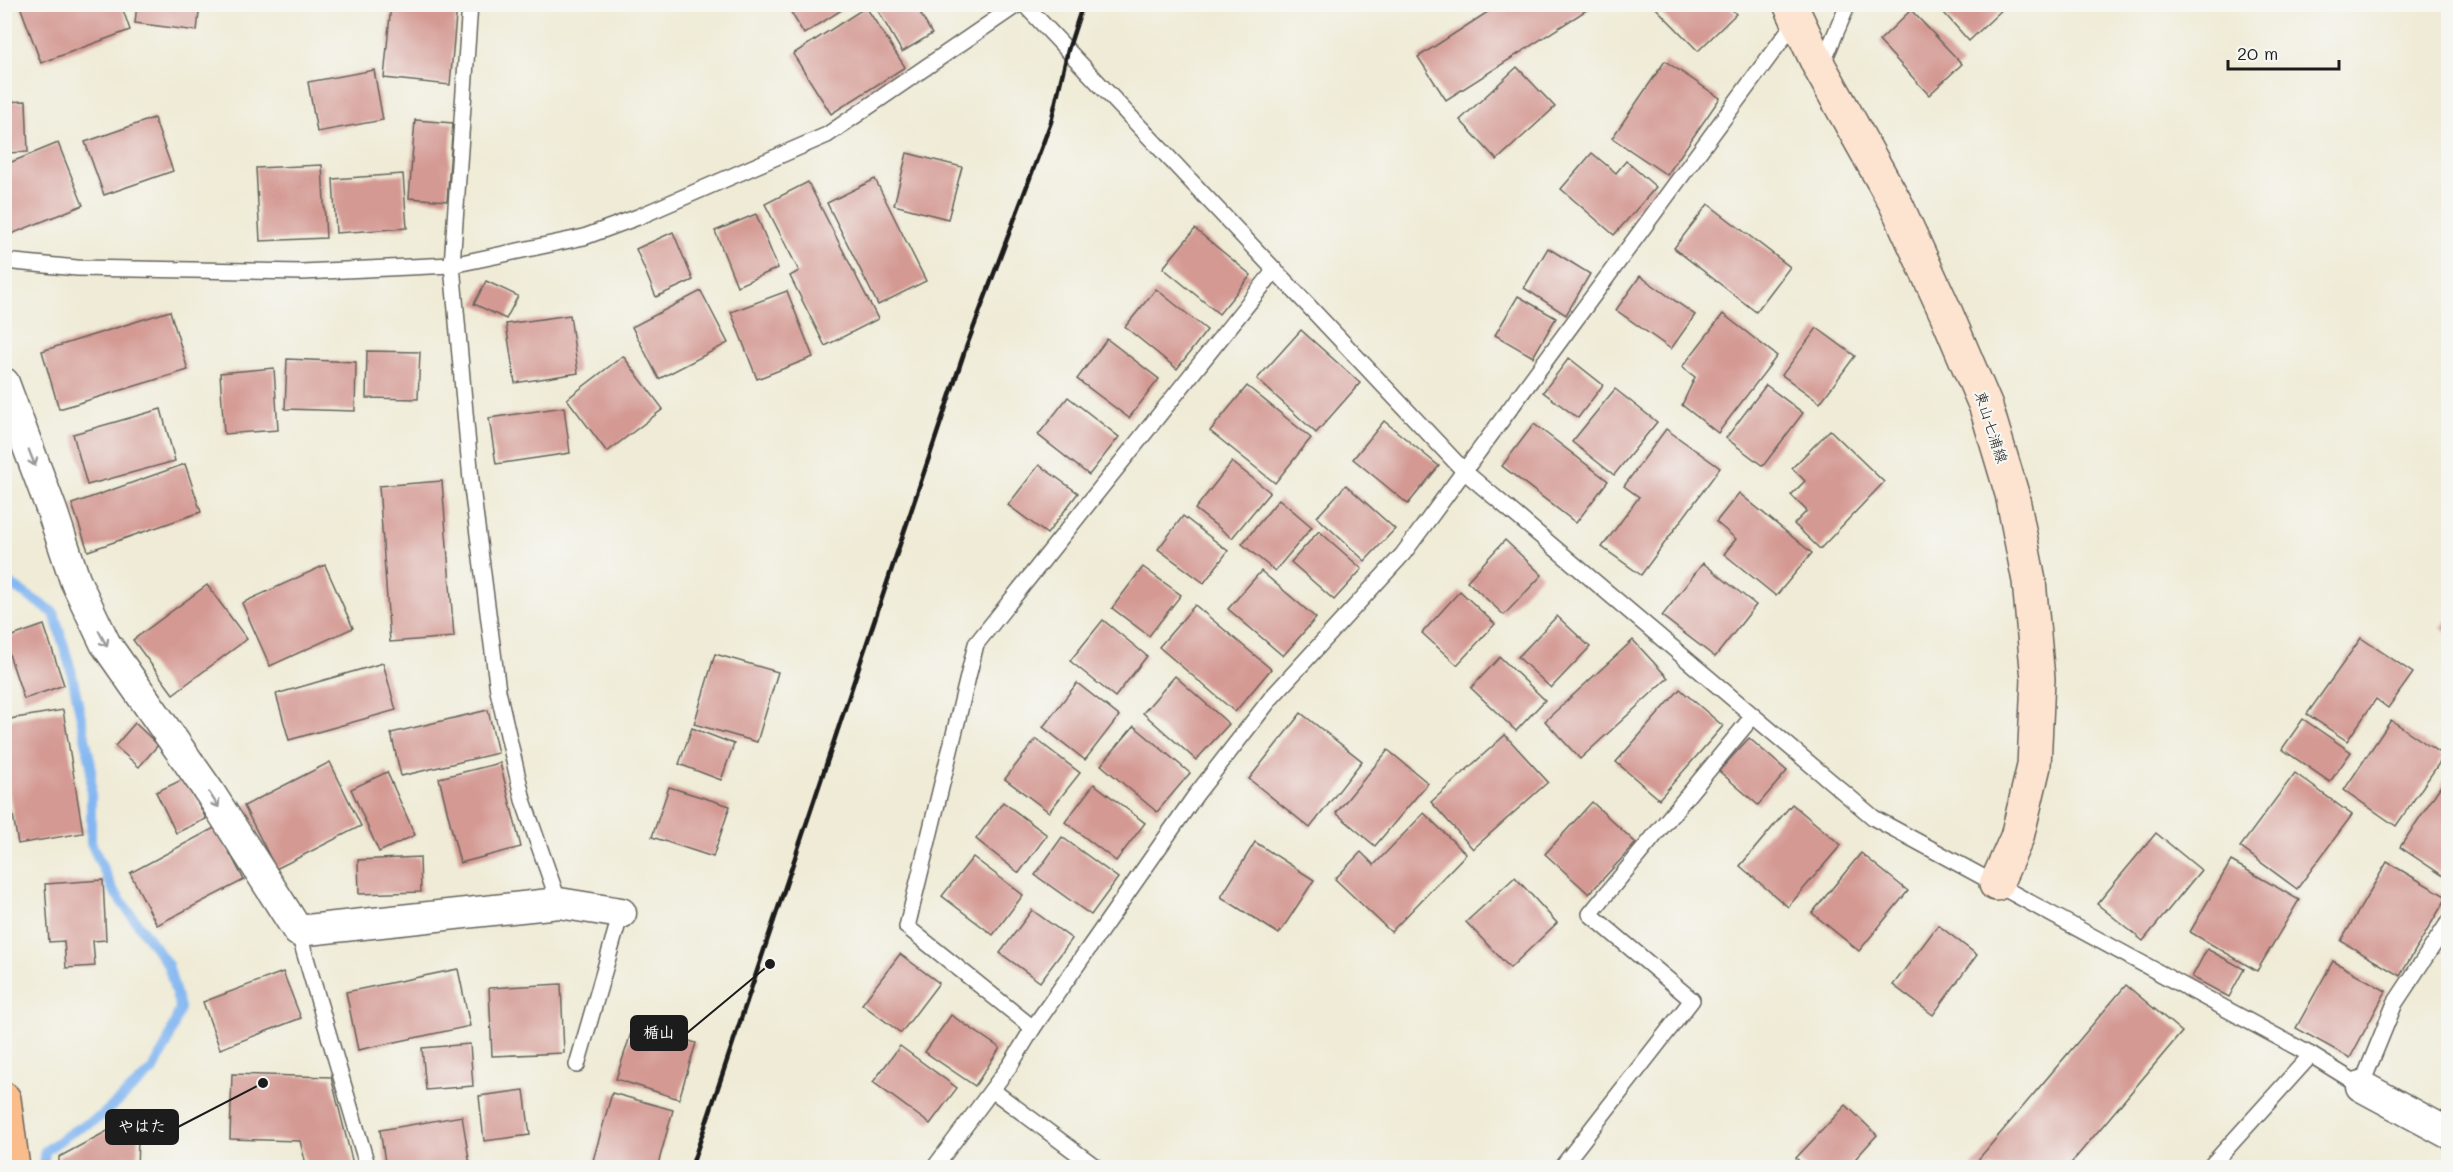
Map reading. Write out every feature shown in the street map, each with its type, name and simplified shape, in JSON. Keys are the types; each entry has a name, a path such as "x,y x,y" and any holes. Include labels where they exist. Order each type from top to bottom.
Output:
{"main road":[{"name":"東山七浦線","path":"1793,12 1896,204 1946,313 1986,406 2012,494 2029,581 2038,679 2034,766 2017,837 1996,884"},
{"path":"4,1099 13,1167"}],"street":[{"path":"4,384 52,511 75,580 105,643 210,793 298,932 559,903 621,913"},
{"path":"2361,1086 2448,1133"}],"lane":[{"path":"470,4 452,265 471,480 498,691 523,800 559,903"},
{"path":"4,261 77,268 302,272 452,265 584,237 638,217 826,135 1018,4"},
{"path":"1024,4 1465,472 1874,818 2311,1055 2361,1086 2396,1003 2448,923"},
{"path":"1821,68 1848,4"},
{"path":"934,1167 1011,1064 1033,1028 1195,796 1272,697 1403,554 1465,472 1793,12"},
{"path":"1033,1028 907,927 976,644 1275,270"},
{"path":"1562,1167 1692,1000 1590,914 1753,716"},
{"path":"577,1065 621,913"},
{"path":"298,932 368,1167"},
{"path":"2209,1167 2311,1055"},
{"path":"992,1090 1097,1167"}],"building":[{"path":"23,4 121,4 130,30 41,63 20,6"},
{"path":"137,4 200,4 197,31 135,23"},
{"path":"391,4 457,4 450,85 384,78"},
{"path":"786,4 851,4 804,34"},
{"path":"874,4 915,4 932,34 902,52"},
{"path":"1500,4 1596,4 1446,100 1418,57"},
{"path":"1652,4 1727,4 1736,14 1698,51"},
{"path":"1936,4 2008,4 1969,41"},
{"path":"866,7 905,67 831,114 793,54"},
{"path":"1911,10 1962,64 1929,95 1879,41"},
{"path":"1665,61 1720,98 1667,175 1612,138"},
{"path":"1517,67 1555,107 1497,160 1460,120"},
{"path":"374,70 383,120 317,132 308,82"},
{"path":"26,101 28,152 4,153 4,102"},
{"path":"154,118 173,171 104,195 85,142"},
{"path":"415,120 453,123 447,201 409,198"},
{"path":"58,143 83,205 4,237 4,165"},
{"path":"907,153 962,167 948,219 894,205"},
{"path":"1592,153 1616,173 1626,161 1656,187 1614,235 1561,189"},
{"path":"322,165 326,238 260,241 256,168"},
{"path":"403,174 407,228 336,233 333,179"},
{"path":"875,179 926,281 878,305 827,203"},
{"path":"808,182 878,319 825,346 790,276 799,271 765,204"},
{"path":"1708,204 1790,267 1756,312 1674,248"},
{"path":"756,214 778,268 737,286 715,231"},
{"path":"1195,229 1251,275 1219,314 1163,268"},
{"path":"673,232 693,280 656,297 636,249"},
{"path":"1548,248 1590,274 1566,315 1524,288"},
{"path":"1640,276 1695,315 1671,349 1616,310"},
{"path":"486,281 518,296 506,319 474,304"},
{"path":"1156,289 1207,330 1177,369 1125,327"},
{"path":"701,291 728,343 659,379 632,327"},
{"path":"787,291 813,357 757,379 731,312"},
{"path":"1518,296 1556,318 1533,357 1495,335"},
{"path":"170,311 188,370 59,409 42,351"},
{"path":"1723,314 1777,356 1718,433 1682,405 1695,377 1682,367"},
{"path":"570,315 578,373 515,383 506,324"},
{"path":"1817,328 1855,356 1820,403 1782,375"},
{"path":"1301,330 1360,383 1316,433 1257,379"},
{"path":"1107,339 1159,379 1129,418 1077,379"},
{"path":"367,351 420,352 418,399 366,398"},
{"path":"623,356 663,409 607,452 567,399"},
{"path":"1569,358 1603,385 1578,418 1543,392"},
{"path":"287,359 356,362 355,411 285,409"},
{"path":"274,368 278,430 224,434 220,373"},
{"path":"1766,385 1803,413 1763,466 1726,438"},
{"path":"1247,386 1311,438 1275,483 1210,431"},
{"path":"1615,389 1657,422 1614,475 1572,442"},
{"path":"1068,397 1119,437 1089,475 1038,435"},
{"path":"564,407 570,453 496,464 489,418"},
{"path":"161,409 175,461 87,485 73,434"},
{"path":"1384,421 1439,466 1408,504 1353,459"},
{"path":"1534,424 1608,481 1576,523 1502,466"},
{"path":"1666,429 1720,468 1641,575 1602,547 1639,497 1624,486"},
{"path":"1830,430 1884,482 1820,549 1794,524 1807,511 1791,495 1805,481 1792,468"},
{"path":"1232,462 1270,492 1232,538 1195,509"},
{"path":"185,464 201,512 88,551 72,504"},
{"path":"1039,465 1078,493 1047,534 1008,505"},
{"path":"442,481 454,637 390,642 379,486"},
{"path":"1346,485 1395,529 1365,561 1317,517"},
{"path":"1739,493 1812,553 1776,596 1724,554 1736,539 1716,522"},
{"path":"1279,499 1312,527 1275,571 1242,544"},
{"path":"1183,516 1228,551 1204,583 1158,549"},
{"path":"1319,531 1362,569 1334,600 1291,562"},
{"path":"1505,540 1542,575 1504,615 1467,581"},
{"path":"1703,563 1756,605 1715,657 1662,616"},
{"path":"325,565 353,628 270,666 242,603"},
{"path":"1143,567 1181,595 1149,636 1112,608"},
{"path":"1261,571 1316,618 1283,656 1228,609"},
{"path":"207,585 247,639 173,694 133,640"},
{"path":"1460,591 1495,624 1457,665 1422,633"},
{"path":"1195,605 1271,669 1235,712 1159,647"},
{"path":"1557,616 1590,647 1551,688 1518,657"},
{"path":"2448,618 2448,633 2441,628"},
{"path":"1103,620 1147,656 1115,697 1070,661"},
{"path":"44,625 64,685 24,699 4,639"},
{"path":"2361,638 2413,673 2388,708 2376,699 2347,741 2307,714"},
{"path":"1633,640 1668,678 1580,759 1545,721"},
{"path":"715,654 778,672 757,742 694,724"},
{"path":"1500,657 1545,700 1516,731 1471,688"},
{"path":"383,663 396,710 289,740 276,694"},
{"path":"1175,676 1229,724 1196,760 1143,713"},
{"path":"1077,683 1119,716 1085,760 1043,727"},
{"path":"1680,689 1723,726 1659,799 1616,762"},
{"path":"63,710 83,833 18,844 4,763 4,720"},
{"path":"488,710 498,753 401,776 391,733"},
{"path":"1301,713 1362,761 1310,828 1249,779"},
{"path":"2303,719 2351,752 2330,782 2282,749"},
{"path":"2391,720 2444,756 2396,826 2344,790"},
{"path":"135,723 158,745 139,767 115,746"},
{"path":"1134,726 1190,773 1157,812 1101,765"},
{"path":"692,728 734,744 721,780 679,764"},
{"path":"1505,735 1548,782 1473,849 1431,802"},
{"path":"1749,738 1787,771 1758,805 1719,771"},
{"path":"1036,739 1080,773 1049,812 1005,779"},
{"path":"1388,750 1428,783 1375,846 1336,813"},
{"path":"330,762 361,826 276,869 244,806"},
{"path":"500,763 521,847 460,863 439,778"},
{"path":"387,772 415,835 379,852 351,789"},
{"path":"2295,773 2352,815 2297,889 2240,847"},
{"path":"2448,775 2448,879 2400,847"},
{"path":"186,778 206,819 176,833 156,792"},
{"path":"1094,784 1145,823 1116,861 1065,822"},
{"path":"669,787 730,806 713,857 652,837"},
{"path":"1003,802 1047,835 1019,873 976,839"},
{"path":"1592,802 1636,843 1589,894 1545,854"},
{"path":"1792,804 1841,845 1788,907 1740,866"},
{"path":"1424,813 1466,854 1391,932 1335,879 1361,852 1374,865"},
{"path":"216,827 244,880 157,925 130,873"},
{"path":"2156,833 2201,870 2143,941 2097,904"},
{"path":"1062,837 1118,878 1091,915 1035,875"},
{"path":"1255,842 1314,880 1279,934 1221,897"},
{"path":"1861,853 1908,891 1859,951 1812,913"},
{"path":"420,857 421,892 359,894 358,860"},
{"path":"973,857 1023,895 993,935 942,896"},
{"path":"2231,861 2299,900 2257,971 2190,932"},
{"path":"2387,862 2447,897 2400,976 2341,941"},
{"path":"1515,877 1557,923 1510,968 1466,922"},
{"path":"103,880 106,940 93,941 95,966 66,968 64,941 49,942 45,884"},
{"path":"1032,910 1072,939 1040,982 1000,953"},
{"path":"1938,925 1977,955 1933,1015 1893,985"},
{"path":"2207,949 2244,969 2229,997 2192,977"},
{"path":"900,954 939,983 901,1033 862,1004"},
{"path":"2333,961 2386,991 2350,1058 2296,1028"},
{"path":"458,969 470,1026 358,1050 346,992"},
{"path":"283,972 301,1018 220,1049 203,1002"},
{"path":"561,984 564,1053 492,1056 489,988"},
{"path":"2126,985 2182,1032 2067,1168 1971,1168"},
{"path":"951,1015 1000,1048 975,1086 925,1052"},
{"path":"634,1024 696,1043 679,1099 616,1079"},
{"path":"470,1044 473,1086 426,1090 422,1048"},
{"path":"900,1046 957,1088 930,1124 873,1082"},
{"path":"232,1074 331,1077 354,1168 307,1168 300,1141 230,1139"},
{"path":"524,1090 530,1135 484,1141 479,1096"},
{"path":"612,1093 673,1110 657,1168 604,1168 592,1164"},
{"path":"1846,1105 1877,1135 1847,1168 1806,1168 1796,1158"},
{"path":"139,1114 137,1168 59,1168 59,1157"},
{"path":"462,1116 470,1165 451,1168 386,1168 380,1130"}],"waterway":[{"path":"4,580 54,613 71,670 91,765 91,843 113,890 168,965 180,1008 167,1044 152,1071 100,1117 72,1132 45,1151 43,1168"}],"railway":[{"path":"691,1168 964,353 1051,122 1068,50 1083,4"}],"place":[{"name":"楯山","path":"770,964"},
{"name":"やはた","path":"263,1083"}]}
